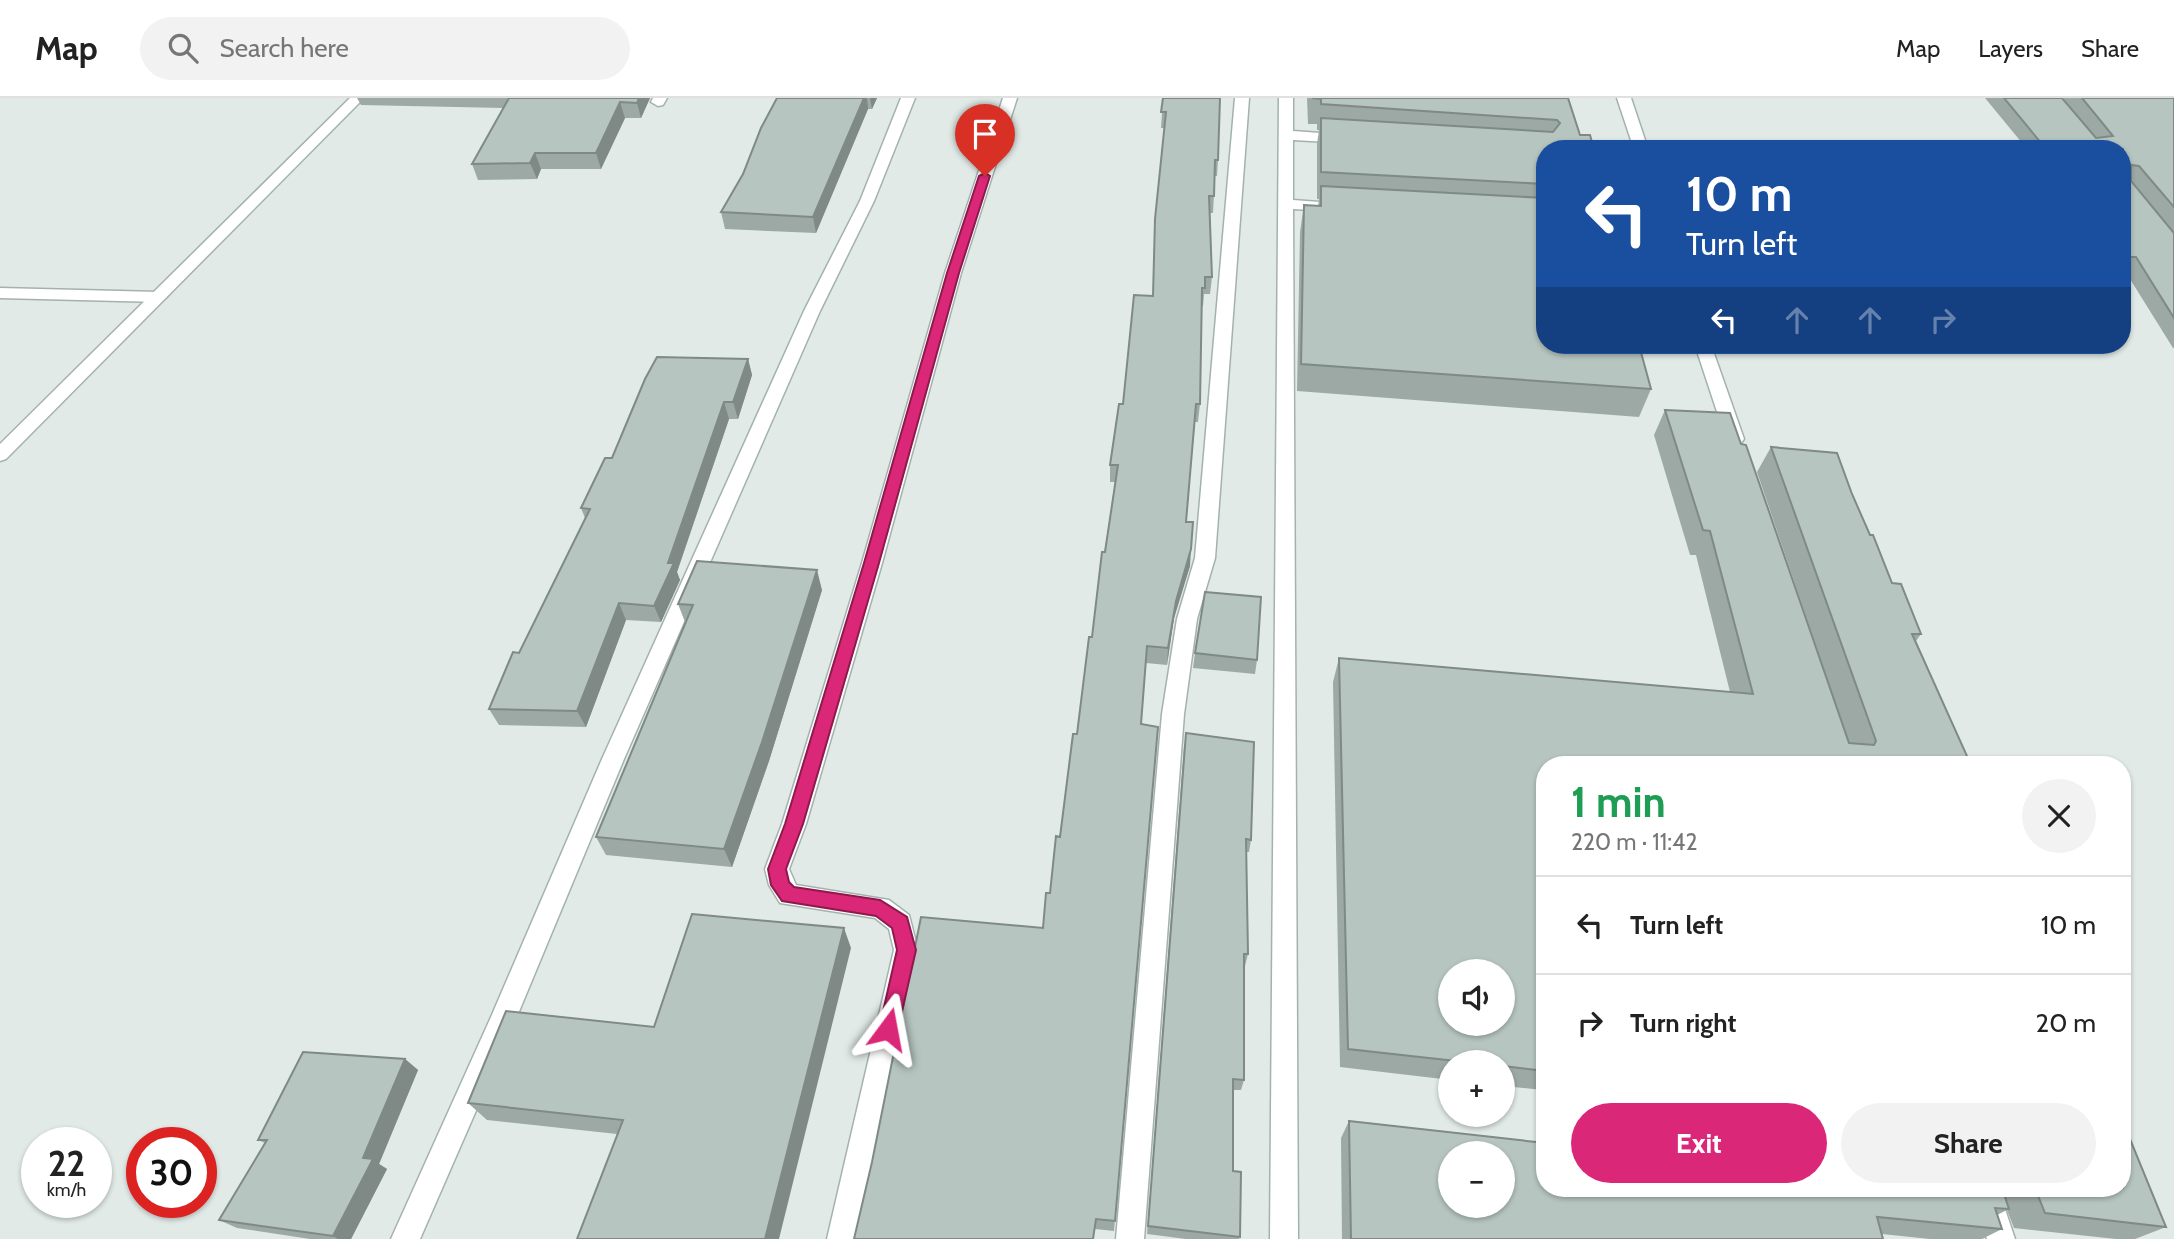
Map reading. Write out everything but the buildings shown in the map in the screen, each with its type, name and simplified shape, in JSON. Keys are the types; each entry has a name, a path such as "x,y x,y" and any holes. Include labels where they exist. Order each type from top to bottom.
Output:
{"street":[{"path":"0,455 357,98"},
{"path":"405,1239 500,1026 613,759 812,311 867,201 908,98"},
{"path":"841,1239 906,950 900,923 880,908 789,895 780,885 777,869 794,824 872,563 953,273 1010,98"},
{"path":"1130,1239 1173,714 1187,619 1205,558 1242,98"},
{"path":"1284,1239 1286,98"},
{"path":"1624,98 1637,140"},
{"path":"1286,135 1368,140"},
{"path":"1286,204 1368,209"},
{"path":"0,293 159,297"},
{"path":"1706,354 1739,451"},
{"path":"1987,1197 2001,1239"}],"route":[{"path":"888,1029 906,950 900,923 880,908 789,895 780,885 777,869 794,824 872,563 953,273 985,176"}]}
